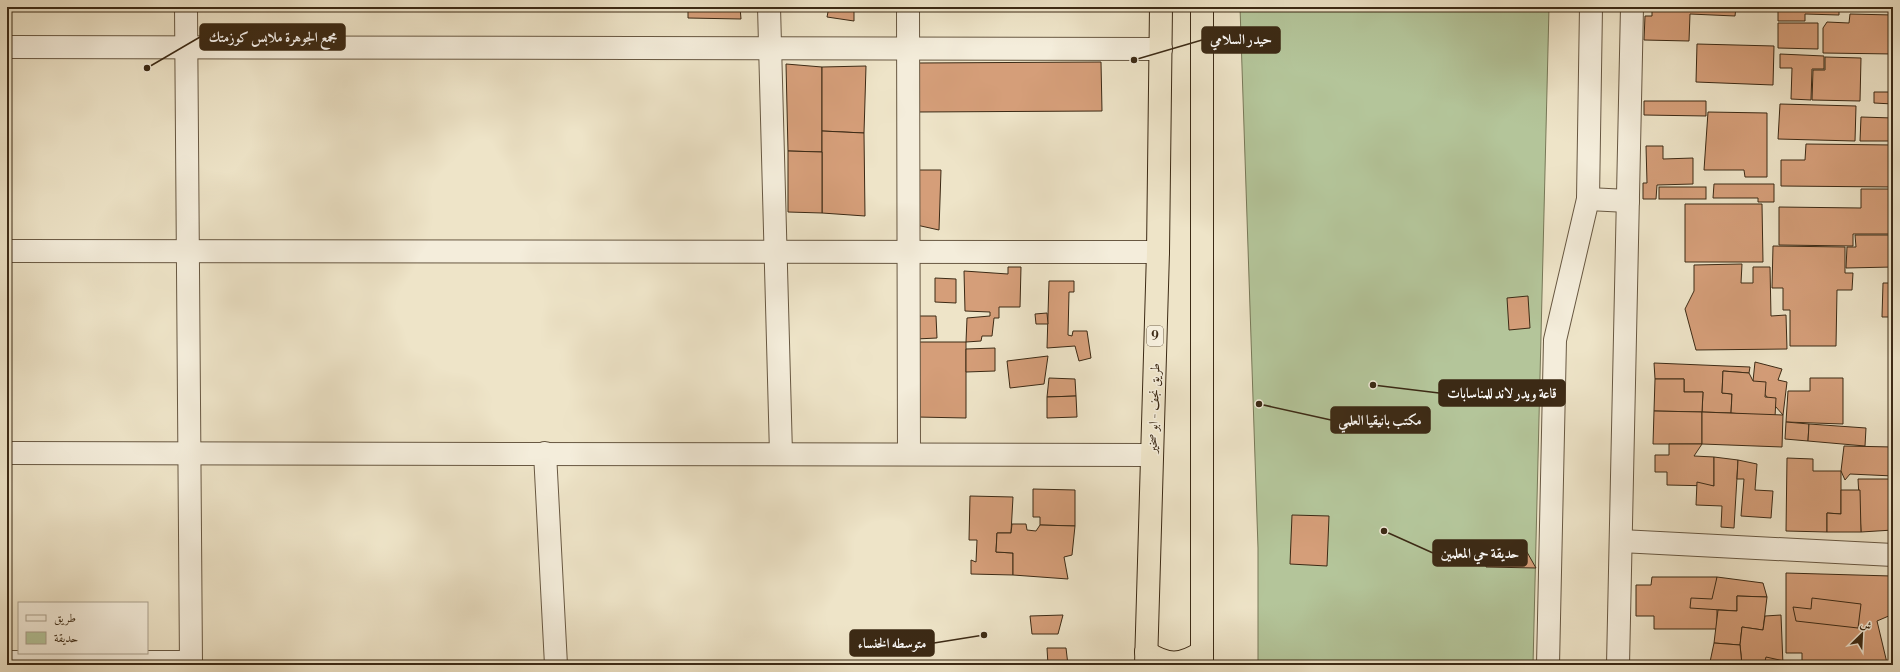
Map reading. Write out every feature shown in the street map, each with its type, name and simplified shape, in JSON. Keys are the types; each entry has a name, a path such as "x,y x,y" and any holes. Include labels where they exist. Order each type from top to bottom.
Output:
{"highway":[{"name":"طريق نجف - ابو صخير","path":"1146,659 1158,252 1161,7"},
{"path":"1146,659 1159,660 1174,664 1202,658 1202,7"}],"street":[{"path":"7,662 191,664 186,7"},
{"path":"769,7 782,454"},
{"path":"908,7 909,454"},
{"path":"1548,665 1555,340 1588,199 1592,7"},
{"path":"1618,665 1632,7"},
{"path":"7,47 1161,49"},
{"path":"1588,199 1628,201"},
{"path":"7,251 1158,252"},
{"path":"7,452 1152,455"},
{"path":"545,454 556,665"},
{"path":"1621,541 1893,554"}],"green space":[{"path":"1240,7 1549,7 1533,665 1258,665 1258,548"}],"building":[{"path":"688,7 740,7 741,19 688,18"},
{"path":"829,7 854,7 854,21 827,17"},
{"path":"1652,7 1736,7 1735,16 1690,14 1689,41 1644,40 1645,16 1652,16"},
{"path":"1774,7 1774,8 1745,8"},
{"path":"1778,7 1857,8 1839,8 1839,15 1805,14 1805,21 1778,21"},
{"path":"1850,14 1893,15 1893,54 1823,53 1823,28 1827,22 1849,23"},
{"path":"1778,23 1818,23 1818,49 1778,48"},
{"path":"1697,44 1774,46 1773,85 1696,82"},
{"path":"1780,54 1824,56 1824,69 1812,69 1811,100 1791,99 1792,68 1780,68"},
{"path":"1825,57 1861,58 1860,101 1812,100 1813,70 1825,70"},
{"path":"1101,62 1102,111 917,112 917,63"},
{"path":"786,64 822,67 822,152 788,151"},
{"path":"866,66 864,133 822,131 822,67"},
{"path":"1874,92 1893,92 1893,104 1874,103"},
{"path":"1644,101 1706,101 1706,116 1644,115"},
{"path":"1780,104 1856,106 1855,141 1778,139"},
{"path":"1708,112 1767,113 1767,177 1745,177 1744,170 1704,170"},
{"path":"1861,117 1893,118 1893,141 1860,141"},
{"path":"822,131 864,133 865,216 822,213"},
{"path":"1806,144 1893,145 1893,187 1781,186 1781,160 1805,160"},
{"path":"1646,146 1663,146 1663,159 1693,158 1693,184 1657,185 1656,199 1643,199 1643,183 1647,183"},
{"path":"788,151 822,152 822,213 788,212"},
{"path":"912,170 941,170 939,230 912,224"},
{"path":"1714,184 1774,184 1774,202 1758,202 1758,198 1713,198"},
{"path":"1659,187 1706,187 1706,199 1659,199"},
{"path":"1861,189 1893,189 1893,234 1853,234 1853,246 1779,245 1779,207 1861,208"},
{"path":"1685,204 1762,204 1763,262 1685,262"},
{"path":"1855,235 1893,235 1893,267 1846,268 1847,247 1856,247"},
{"path":"1773,246 1845,247 1845,273 1853,273 1852,290 1837,290 1836,346 1790,346 1790,310 1783,310 1783,288 1772,288"},
{"path":"1742,264 1741,283 1753,283 1753,267 1770,267 1771,316 1786,315 1787,349 1696,350 1685,309 1694,291 1694,265"},
{"path":"1008,267 1021,267 1020,307 999,307 999,318 994,318 992,336 982,336 981,341 966,342 967,318 990,316 990,312 965,311 964,271 1008,274"},
{"path":"935,278 956,279 956,303 935,302"},
{"path":"1049,281 1074,281 1074,292 1069,292 1068,335 1072,336 1073,331 1087,331 1091,358 1079,361 1075,346 1047,348"},
{"path":"1883,283 1893,283 1893,317 1882,317"},
{"path":"1528,296 1530,328 1509,330 1507,298"},
{"path":"1047,313 1048,324 1036,324 1035,314"},
{"path":"915,316 936,316 937,338 916,339"},
{"path":"917,342 966,342 966,418 917,417"},
{"path":"995,348 995,371 966,372 966,349"},
{"path":"1048,356 1044,384 1010,388 1007,361"},
{"path":"1755,362 1782,369 1778,380 1787,382 1783,415 1753,381"},
{"path":"1654,363 1750,367 1749,373 1723,371 1722,393 1732,394 1731,413 1702,412 1703,392 1684,392 1684,379 1655,379"},
{"path":"1723,371 1749,373 1753,381 1766,382 1765,397 1776,398 1775,417 1731,413 1732,394 1722,393"},
{"path":"1049,378 1075,379 1076,396 1047,397"},
{"path":"1810,378 1843,378 1843,424 1786,422 1788,391 1810,391"},
{"path":"1655,379 1684,379 1684,392 1703,392 1702,412 1654,411"},
{"path":"1076,396 1077,417 1047,418 1047,397"},
{"path":"1654,411 1702,412 1702,444 1653,444"},
{"path":"1702,412 1783,415 1782,447 1702,444"},
{"path":"1786,422 1809,424 1808,441 1785,439"},
{"path":"1809,424 1866,428 1865,446 1808,441"},
{"path":"1669,444 1702,444 1694,456 1714,457 1714,486 1667,485 1667,472 1655,472 1655,455 1669,455"},
{"path":"1844,446 1893,447 1893,476 1850,474 1845,480 1841,471"},
{"path":"1714,457 1738,460 1734,528 1721,527 1722,506 1696,505 1697,482 1714,486"},
{"path":"1787,458 1813,459 1813,471 1841,471 1841,514 1827,513 1827,532 1786,531"},
{"path":"1738,460 1757,464 1755,490 1773,491 1771,518 1741,516 1744,479 1737,479"},
{"path":"1858,479 1893,479 1893,530 1861,532"},
{"path":"1033,489 1075,490 1075,526 1040,525 1040,517 1033,517"},
{"path":"1841,490 1860,490 1861,532 1827,532 1827,513 1841,514"},
{"path":"970,496 1013,497 1011,533 997,533 996,552 1013,553 1013,575 971,574 971,560 976,562 977,540 969,540"},
{"path":"1292,515 1329,516 1327,566 1290,564"},
{"path":"1012,524 1026,524 1027,530 1036,531 1040,525 1075,526 1072,555 1064,557 1068,579 1013,575 1013,553 996,552 997,533 1011,533"},
{"path":"1487,544 1523,545 1536,568 1486,567"},
{"path":"1786,573 1891,576 1891,615 1877,621 1887,663 1802,662 1802,653 1786,653"},
{"path":"1652,577 1717,577 1717,629 1654,629 1654,616 1636,616 1636,585 1651,585"},
{"path":"1717,577 1763,583 1767,597 1737,596 1737,611 1690,608 1691,598 1712,599"},
{"path":"1737,596 1767,597 1763,630 1742,627 1740,645 1714,643 1718,610 1737,611"},
{"path":"1812,598 1861,604 1858,628 1796,621 1793,607 1811,609"},
{"path":"1063,615 1058,634 1032,634 1030,616"},
{"path":"1781,615 1783,665 1742,665 1740,645 1742,627 1763,630 1765,616"},
{"path":"1714,643 1740,645 1742,665 1725,665 1710,662"},
{"path":"1047,648 1066,648 1068,665 1048,665"},
{"path":"1766,657 1784,661 1783,665 1764,665"},
{"path":"1287,661 1329,664 1329,665 1287,665"}],"place":[{"name":"حيدر السلامي","path":"1134,60"},
{"name":"مجمع الجوهرة ملابس كوزمتك","path":"147,68"},
{"name":"قاعة ويدر لاند للمناسابات","path":"1373,385"},
{"name":"مكتب بانيقيا العلمي","path":"1259,404"},
{"name":"حديقة حي المعلمين","path":"1384,531"},
{"name":"متوسطه الخنساء","path":"984,635"}]}
